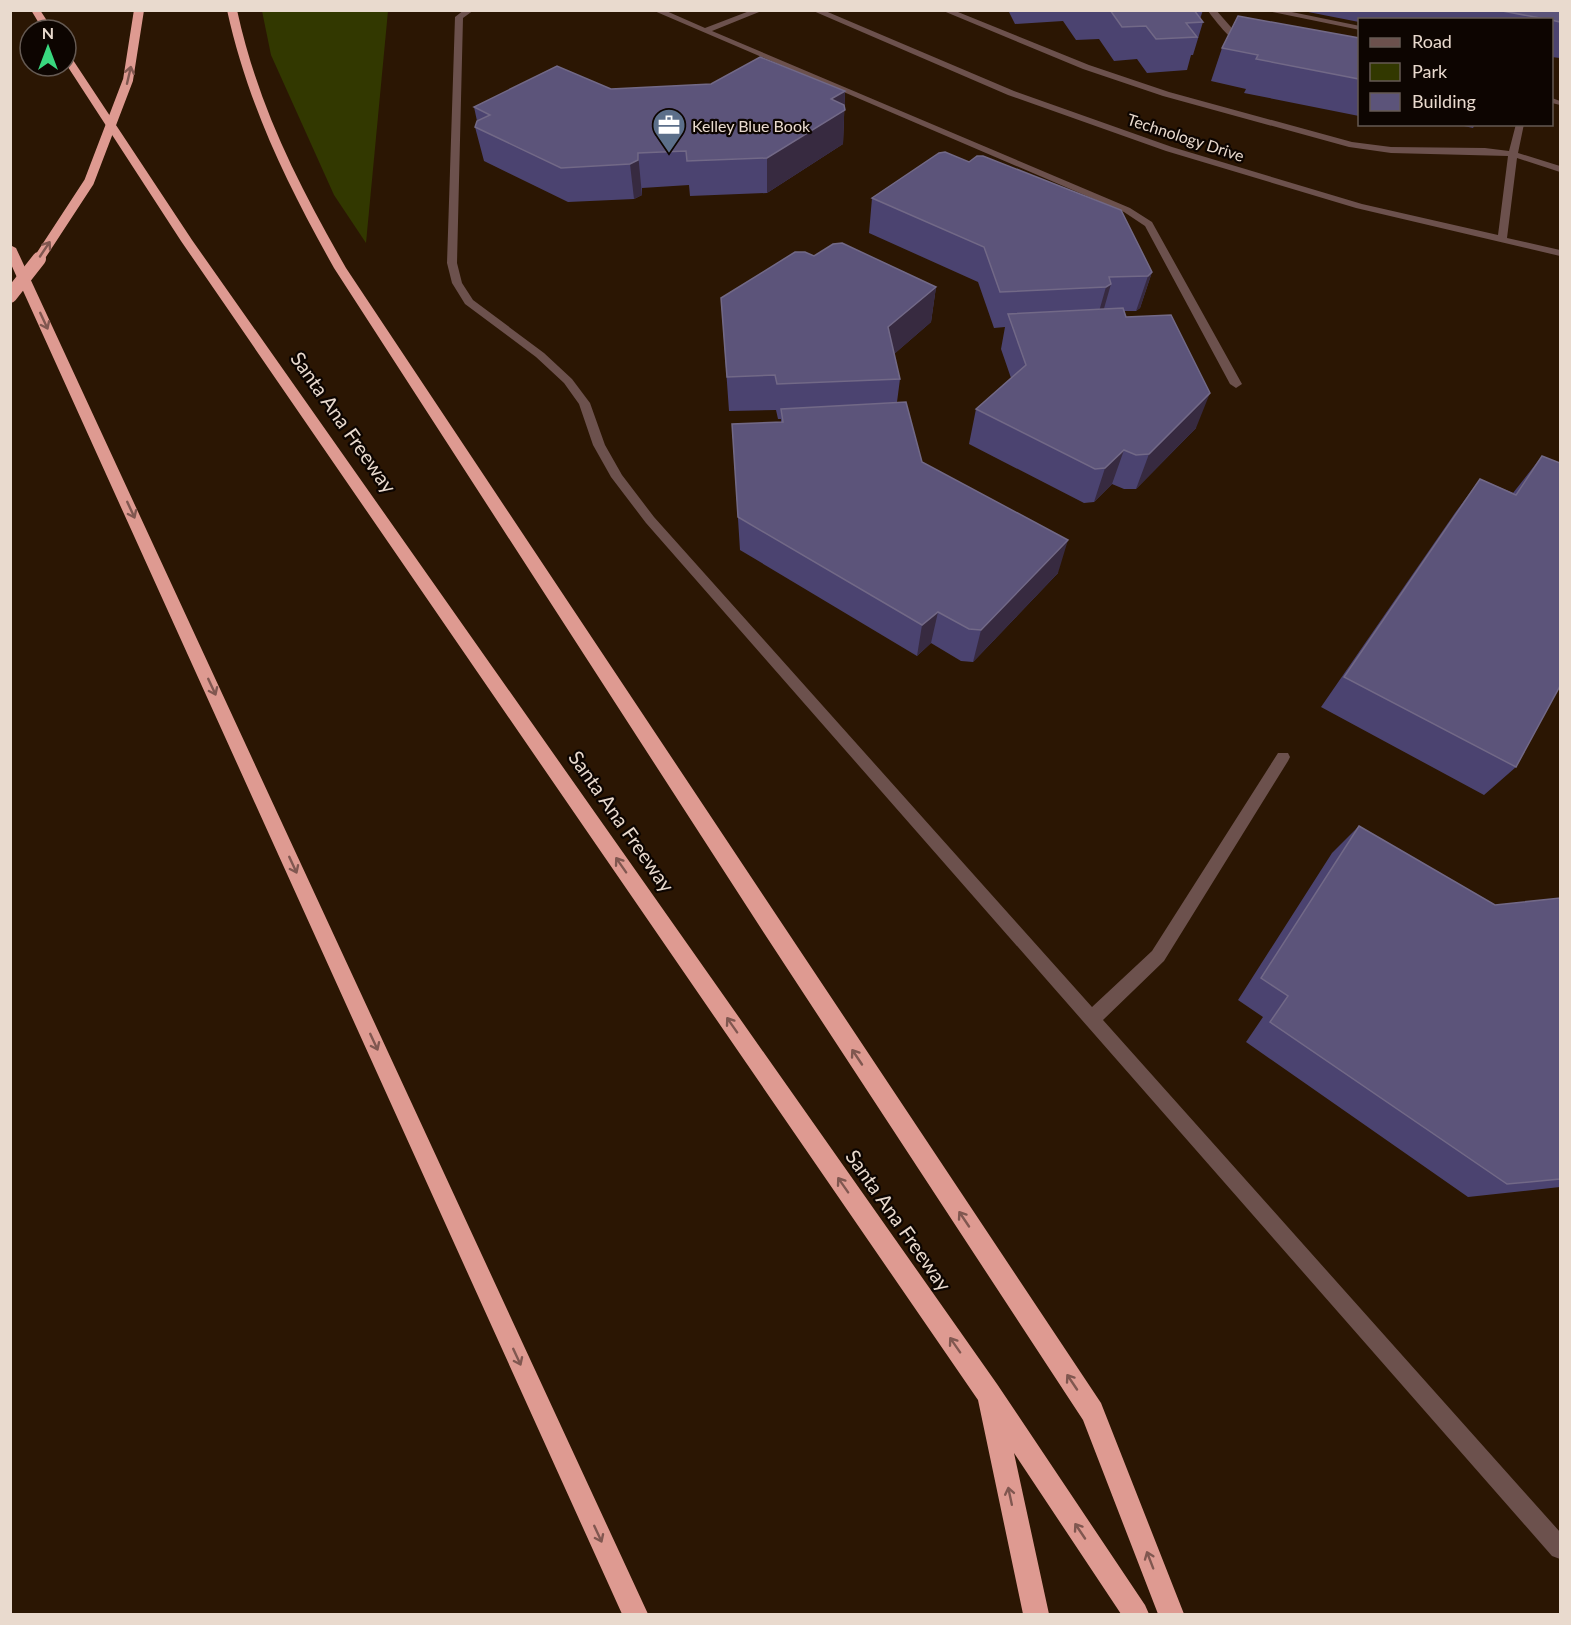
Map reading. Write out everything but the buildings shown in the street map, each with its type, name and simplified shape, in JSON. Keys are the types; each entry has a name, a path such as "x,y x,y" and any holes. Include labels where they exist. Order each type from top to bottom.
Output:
{"highway":[{"path":"10,296 44,252 89,182 128,80 140,10"},
{"path":"232,10 239,47 259,111 291,182 340,268 771,927 1092,1412 1171,1614"},
{"name":"Santa Ana Freeway","path":"78,75 187,241 988,1393 1136,1614"},
{"path":"10,249 635,1614"},
{"path":"988,1393 1036,1614"}],"street":[{"path":"471,10 459,17 452,263 457,283 469,302 540,355 568,381 584,403 599,445 617,477 650,520 1560,1548"},
{"path":"656,10 1127,210 1149,224 1236,384"},
{"path":"704,31 760,10"},
{"name":"Technology Drive","path":"815,10 1011,93 1169,150 1359,206 1560,253"},
{"path":"945,10 1086,67 1166,94 1352,145 1391,150 1485,151 1514,154 1560,169"},
{"path":"1210,10 1234,36 1253,45"},
{"path":"1268,10 1358,28"},
{"path":"1502,239 1520,126"},
{"path":"1091,1020 1158,956 1283,757"}],"green space":[{"path":"262,11 388,11 366,243 334,195 271,55"}],"place":[{"name":"Kelley Blue Book","path":"669,154"}]}
